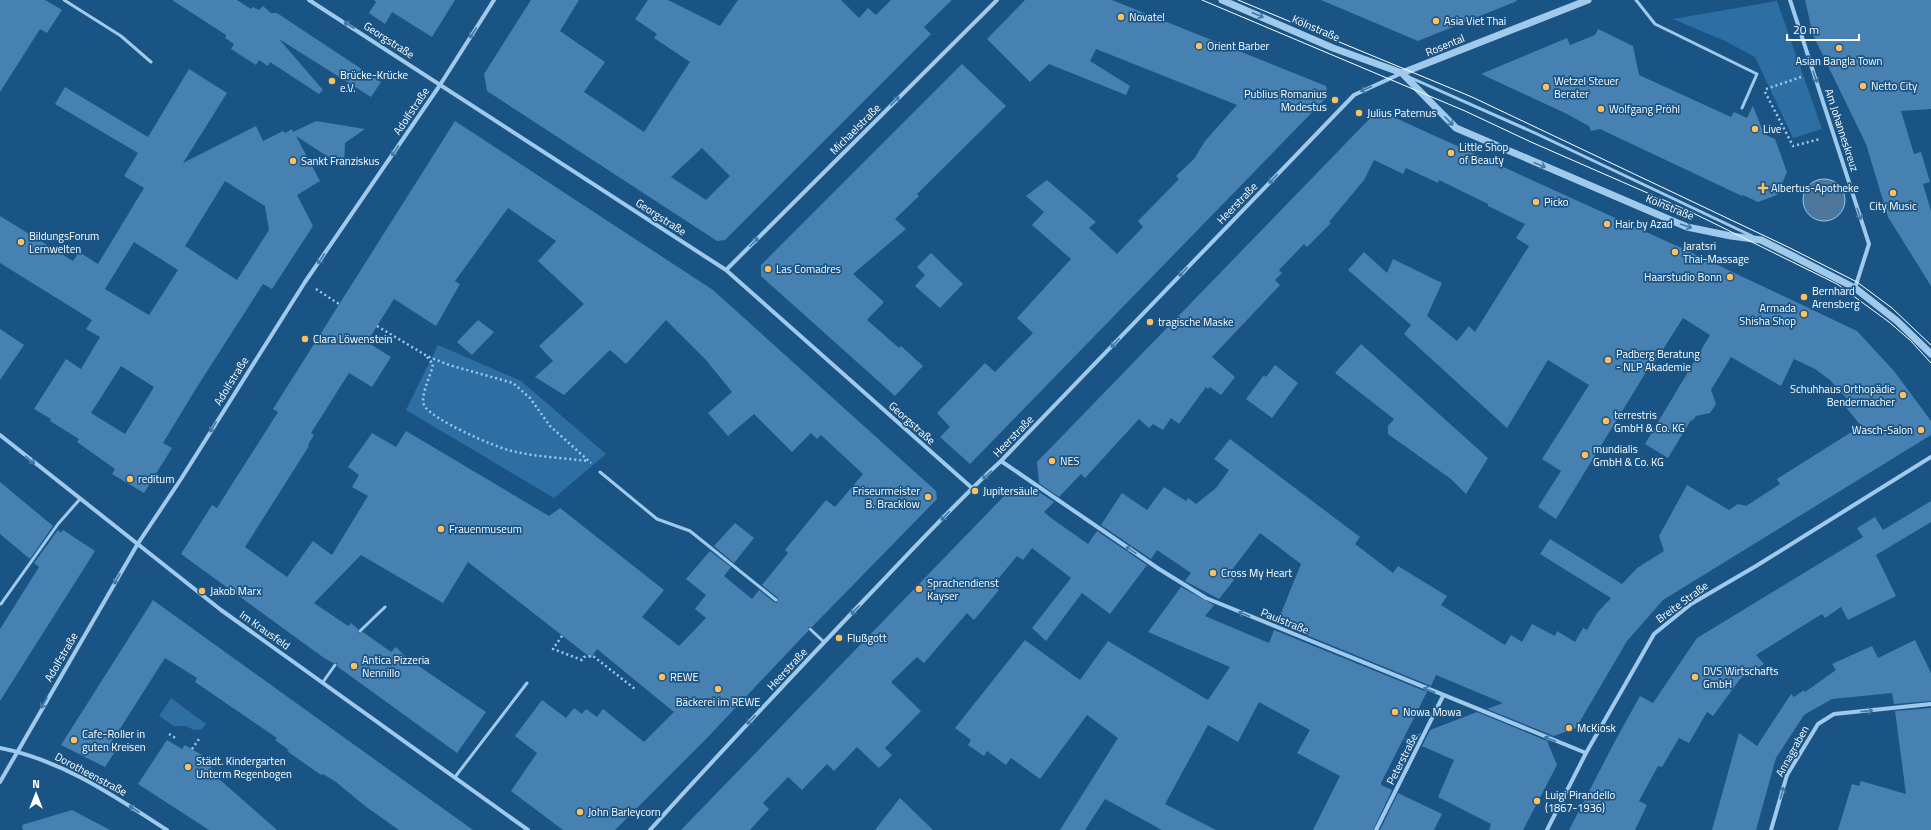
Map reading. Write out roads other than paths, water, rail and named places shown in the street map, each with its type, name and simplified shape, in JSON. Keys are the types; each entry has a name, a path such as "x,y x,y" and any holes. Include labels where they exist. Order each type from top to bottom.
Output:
{"street":[{"name":"Georgstraße","path":"310,0 726,270 972,488"},
{"name":"Adolfstraße","path":"0,782 16,751 137,545 181,479 305,282 440,84 494,0"},
{"name":"Michaelstraße","path":"726,270 996,0"},
{"name":"Kölnstraße","path":"1222,0 1333,48 1402,73 1456,128 1687,227 1731,236 1761,240 1856,288 1897,321 1931,354"},
{"name":"Rosental","path":"1402,73 1588,0"},
{"name":"Am Johanneskreuz","path":"1790,0 1869,244 1856,288"},
{"name":"Heerstraße","path":"650,830 824,642 972,488 1002,461 1354,94 1402,73"},
{"name":"Im Krausfeld","path":"0,435 221,610 528,830"},
{"name":"Breite Straße","path":"1547,830 1586,753 1654,634 1691,604 1756,566 1931,457"},
{"name":"Paulstraße","path":"1002,461 1159,569 1206,598 1443,696 1586,753"},
{"name":"Peterstraße","path":"1376,830 1443,696"},
{"name":"Annagraben","path":"1771,830 1787,775 1818,724 1834,714 1931,704"},
{"name":"Dorotheenstraße","path":"0,748 16,751 51,762 109,792 167,830"}],"lane":[{"path":"64,0 121,36 151,62"},
{"path":"1636,0 1655,24 1757,74 1742,108"},
{"path":"1402,73 1535,133 1761,240"},
{"path":"600,472 657,519 690,530 776,600"},
{"path":"1,604 58,524 80,499"},
{"path":"360,631 385,607"},
{"path":"810,629 824,642"},
{"path":"323,682 335,665"},
{"path":"455,777 527,683"}],"tram line":[{"path":"1202,0 1465,111 1531,142 1691,212 1837,284 1889,322 1911,341 1931,363"},
{"path":"1238,0 1472,97 1788,247 1857,282 1892,308 1931,345"}],"place":[{"name":"Novatel","path":"1121,17"},
{"name":"Asia Viet Thai","path":"1436,21"},
{"name":"Orient Barber","path":"1199,46"},
{"name":"Asian Bangla Town","path":"1839,48"},
{"name":"Brücke-Krücke e.V.","path":"332,81"},
{"name":"Netto City","path":"1863,86"},
{"name":"Wetzel Steuer Berater","path":"1546,87"},
{"name":"Publius Romanius Modestus","path":"1335,100"},
{"name":"Wolfgang Pröhl","path":"1601,109"},
{"name":"Julius Paternus","path":"1359,113"},
{"name":"Live","path":"1755,129"},
{"name":"Little Shop of Beauty","path":"1451,153"},
{"name":"Sankt Franziskus","path":"293,161"},
{"name":"Albertus-Apotheke","path":"1763,188"},
{"name":"City Music","path":"1893,193"},
{"name":"Picko","path":"1536,202"},
{"name":"Hair by Azad","path":"1607,224"},
{"name":"BildungsForum Lernwelten","path":"21,242"},
{"name":"Jaratsri Thai-Massage","path":"1675,252"},
{"name":"Las Comadres","path":"768,269"},
{"name":"Haarstudio Bonn","path":"1730,277"},
{"name":"Bernhard Arensberg","path":"1804,297"},
{"name":"Armada Shisha Shop","path":"1804,314"},
{"name":"tragische Maske","path":"1150,322"},
{"name":"Clara Löwenstein","path":"305,339"},
{"name":"Padberg Beratung - NLP Akademie","path":"1608,360"},
{"name":"Schuhhaus Orthopädie Bendermacher","path":"1903,395"},
{"name":"terrestris GmbH & Co. KG","path":"1606,421"},
{"name":"Wasch-Salon","path":"1921,430"},
{"name":"mundialis GmbH & Co. KG","path":"1585,455"},
{"name":"NES","path":"1052,461"},
{"name":"reditum","path":"130,479"},
{"name":"Jupitersäule","path":"975,491"},
{"name":"Friseurmeister B. Bracklow","path":"928,497"},
{"name":"Frauenmuseum","path":"441,529"},
{"name":"Cross My Heart","path":"1213,573"},
{"name":"Sprachendienst Kayser","path":"919,589"},
{"name":"Jakob Marx","path":"202,591"},
{"name":"Flußgott","path":"839,638"},
{"name":"Antica Pizzeria Nennillo","path":"354,666"},
{"name":"REWE","path":"662,677"},
{"name":"DVS Wirtschafts GmbH","path":"1695,677"},
{"name":"Bäckerei im REWE","path":"718,689"},
{"name":"Nowa Mowa","path":"1395,712"},
{"name":"McKiosk","path":"1569,728"},
{"name":"Cafe-Roller in guten Kreisen","path":"74,740"},
{"name":"Städt. Kindergarten Unterm Regenbogen","path":"188,767"},
{"name":"Luigi Pirandello (1867-1936)","path":"1537,801"},
{"name":"John Barleycorn","path":"580,812"}]}
